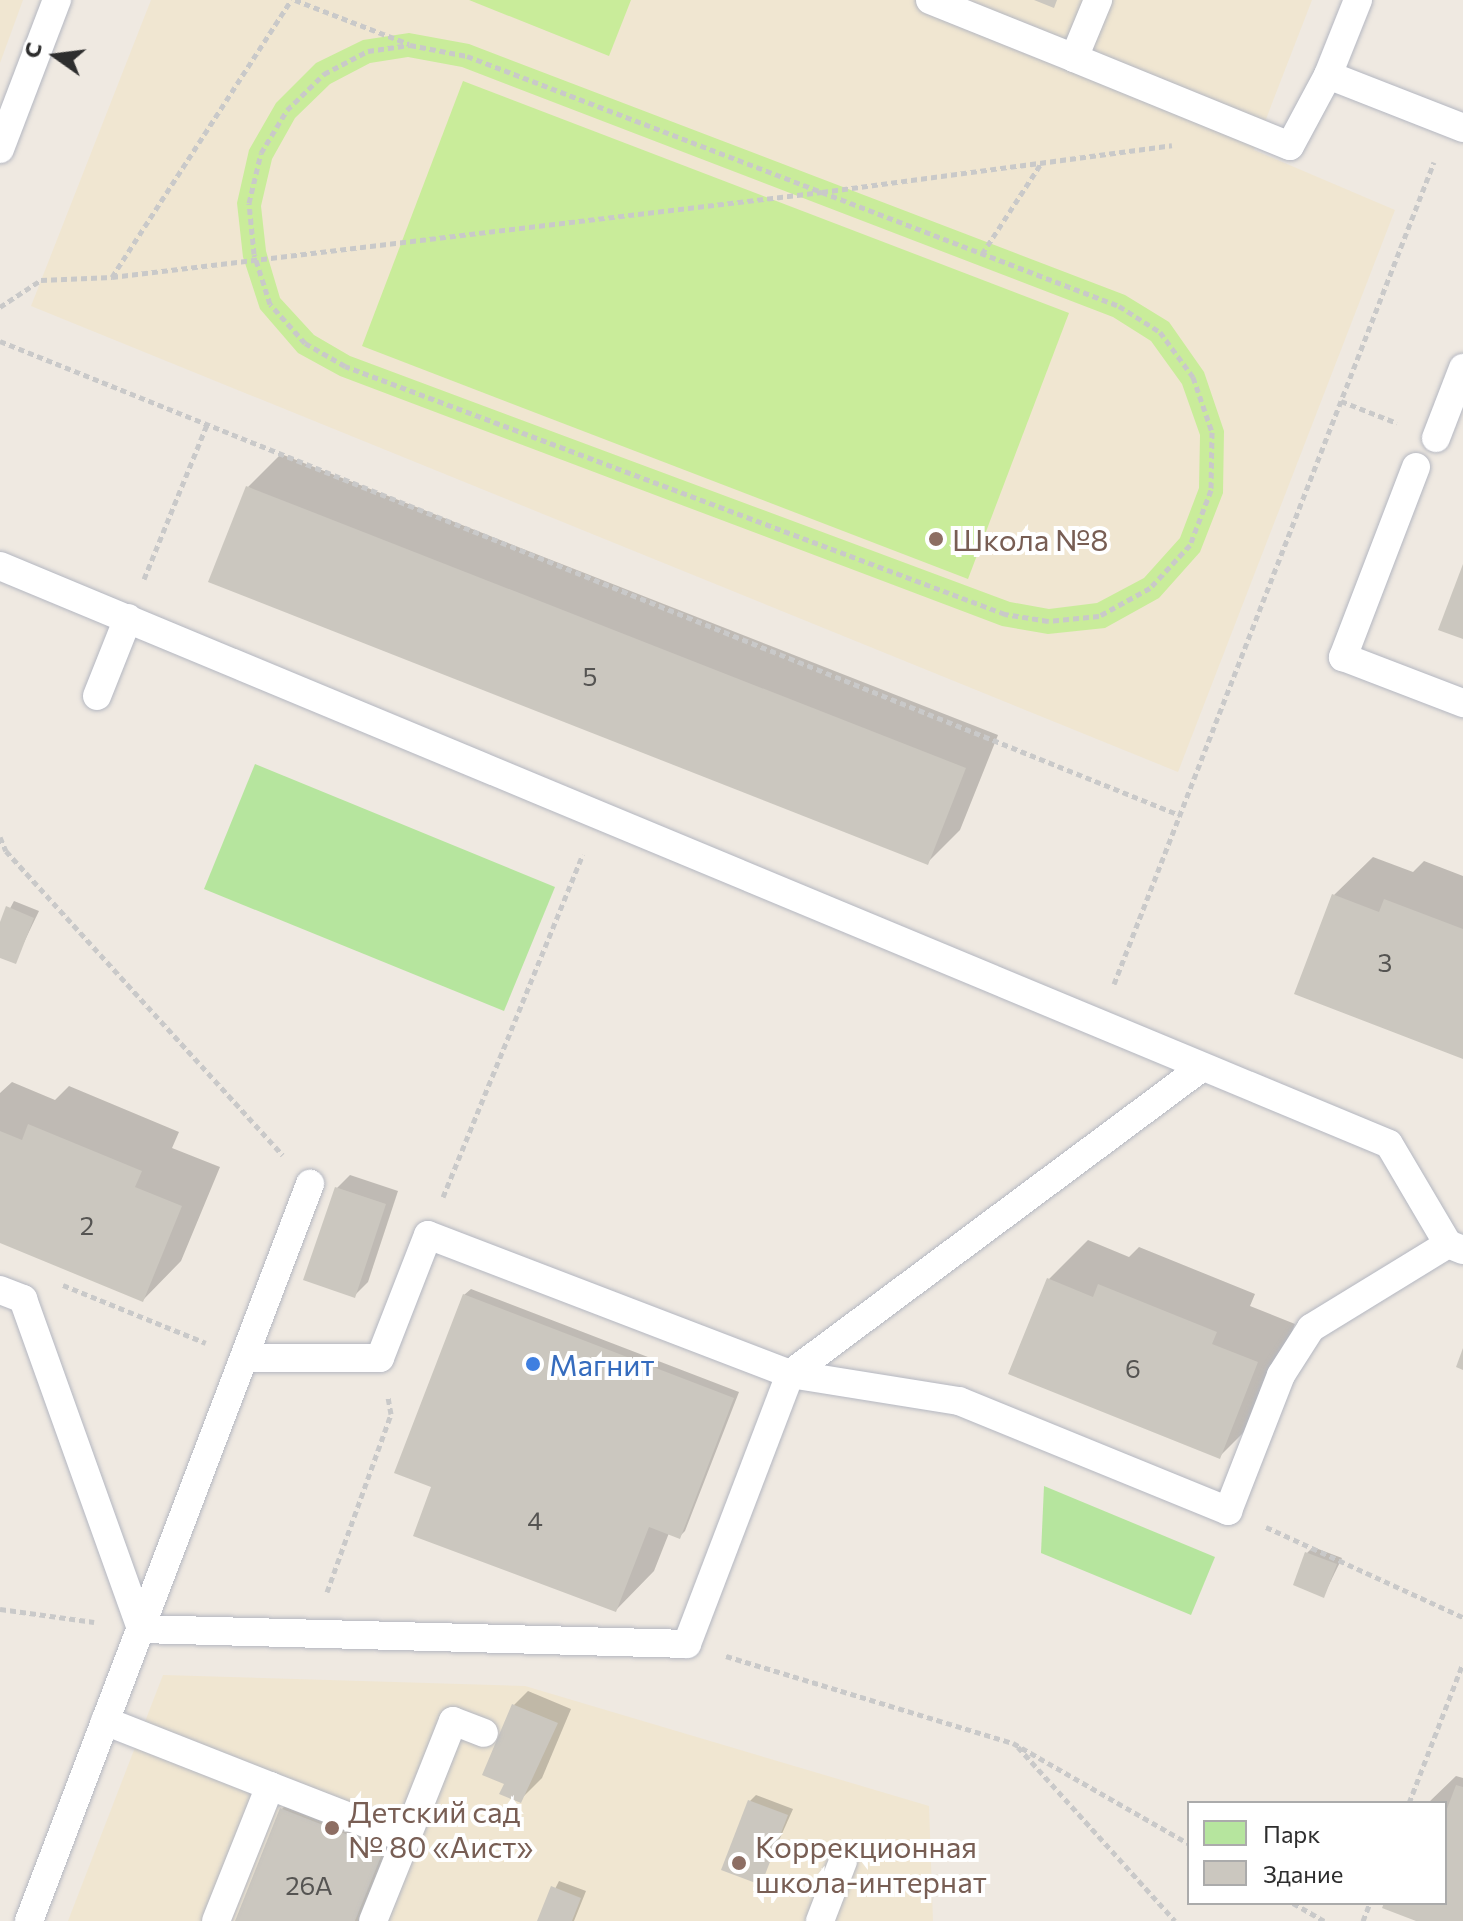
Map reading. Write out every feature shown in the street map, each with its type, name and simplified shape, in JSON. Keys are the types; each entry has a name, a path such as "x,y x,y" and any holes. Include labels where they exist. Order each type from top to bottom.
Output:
{"lane":[{"path":"0,149 57,0"},
{"path":"930,0 1290,146 1328,75 1358,0"},
{"path":"1074,58 1098,0"},
{"path":"1328,75 1456,125"},
{"path":"1436,438 1463,368"},
{"path":"1416,467 1343,657 1463,703"},
{"path":"0,566 1389,1144 1456,1247 1311,1328 1281,1375 1228,1511 959,1401 790,1374 428,1235 380,1358 244,1358"},
{"path":"97,696 128,618"},
{"path":"141,1629 687,1644 790,1374 1201,1068"},
{"path":"29,1921 310,1184"},
{"path":"0,1290 23,1299 141,1629"},
{"path":"105,1721 406,1839"},
{"path":"373,1921 453,1721 484,1733"},
{"path":"216,1921 270,1786"},
{"path":"820,1921 843,1861"}],"path":[{"path":"112,277 293,0 410,45 467,56 1119,306 1160,332 1193,377 1212,432 1211,490 1190,545 1150,588 1099,616 1048,621 1005,614 345,366 305,343 270,304 255,259 249,203 261,153 287,110 324,74 368,51 410,45"},
{"path":"1098,1025 1341,401 1456,125"},
{"path":"0,307 41,280 112,277 822,192 1182,143"},
{"path":"982,254 1042,162"},
{"path":"0,341 1180,815"},
{"path":"1341,401 1436,438"},
{"path":"128,618 207,425"},
{"path":"457,1161 599,816"},
{"path":"0,837 6,851 310,1184"},
{"path":"47,1278 244,1358"},
{"path":"311,1634 391,1414 380,1358"},
{"path":"1228,1511 1351,1562 1463,1617"},
{"path":"0,1609 141,1629"},
{"path":"687,1644 1013,1743 1187,1843"},
{"path":"1410,1801 1463,1663"},
{"path":"1013,1743 1175,1921"},
{"path":"1296,1905 1324,1921"}],"shaded area":[{"path":"0,0 23,0 0,63"},
{"name":"Школа №8","path":"151,0 1312,0 1254,150 1395,210 1178,772 31,306"},
{"name":"Детский сад № 80 «Аист»","path":"163,1675 525,1686 929,1806 933,1921 68,1921"}],"green space":[{"path":"469,0 631,0 609,56"},
{"path":"409,33 469,44 1125,295 1169,322 1204,372 1224,431 1223,493 1200,552 1159,598 1105,628 1048,634 1002,626 340,376 298,353 260,309 243,257 237,203 249,150 276,103 316,63 363,40","holes":["408,57 462,67 1113,317 1151,341 1182,384 1200,435 1199,488 1180,538 1144,578 1097,603 1049,609 1010,602 350,356 314,335 280,298 266,251 261,206 272,159 295,118 330,84 370,63"]},
{"path":"463,81 1069,313 968,579 362,346"},
{"path":"255,764 555,887 504,1011 204,889"},
{"path":"1044,1486 1215,1557 1191,1615 1041,1553"}],"building":[{"path":"1034,0 1057,0 1054,8"},
{"path":"246,486 966,768 928,865 208,582"},
{"path":"1463,564 1463,639 1438,630"},
{"path":"1332,894 1379,912 1384,899 1463,929 1463,1059 1294,994"},
{"path":"6,906 34,918 16,964 0,958 0,922"},
{"path":"28,1124 142,1171 135,1187 182,1206 143,1302 0,1243 0,1131 22,1140"},
{"path":"335,1187 386,1204 355,1298 303,1280"},
{"path":"1047,1278 1093,1297 1098,1284 1217,1332 1212,1344 1258,1362 1220,1459 1008,1374"},
{"path":"463,1294 734,1398 680,1539 649,1527 616,1612 413,1536 431,1487 394,1473"},
{"path":"1463,1348 1463,1370 1456,1367"},
{"path":"1305,1552 1337,1564 1324,1598 1293,1585"},
{"path":"512,1704 558,1723 521,1803 499,1794 504,1784 482,1775"},
{"path":"1456,1785 1463,1787 1463,1921 1416,1921 1382,1908 1383,1905 1447,1905 1447,1809"},
{"path":"748,1800 788,1815 761,1885 721,1870"},
{"path":"280,1808 384,1849 355,1921 235,1921"},
{"path":"551,1886 581,1898 572,1921 537,1921"}],"place":[{"name":"Школа №8","path":"936,539"},
{"name":"Магнит","path":"533,1364"},
{"name":"Детский сад № 80 «Аист»","path":"332,1828"},
{"name":"Коррекционная школа-интернат","path":"739,1863"}]}
